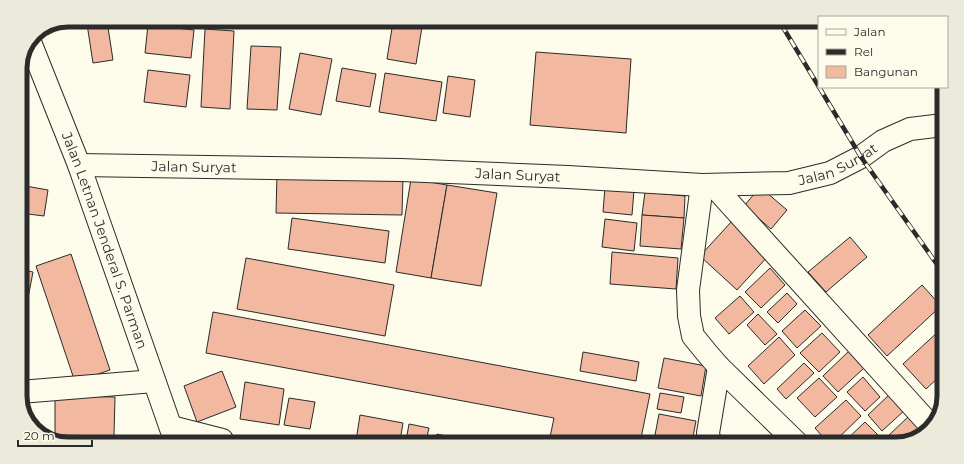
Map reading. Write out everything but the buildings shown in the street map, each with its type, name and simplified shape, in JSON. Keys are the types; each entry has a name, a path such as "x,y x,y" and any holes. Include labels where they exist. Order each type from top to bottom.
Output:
{"main road":[{"name":"Jalan Letnan Jenderal S. Parman","path":"32,48 79,165 173,433"},
{"name":"Jalan Suryat","path":"79,165 400,170 707,185 789,183 830,173 861,157 883,141 910,129 937,126"},
{"path":"707,185 688,290 689,316 693,336 719,367 791,437"},
{"path":"707,185 928,422"},
{"path":"709,437 708,433 719,367"},
{"path":"27,391 154,381"},
{"path":"173,433 201,437"}],"railway":[{"path":"783,27 818,85"},
{"path":"820,88 861,157 937,264"}]}
